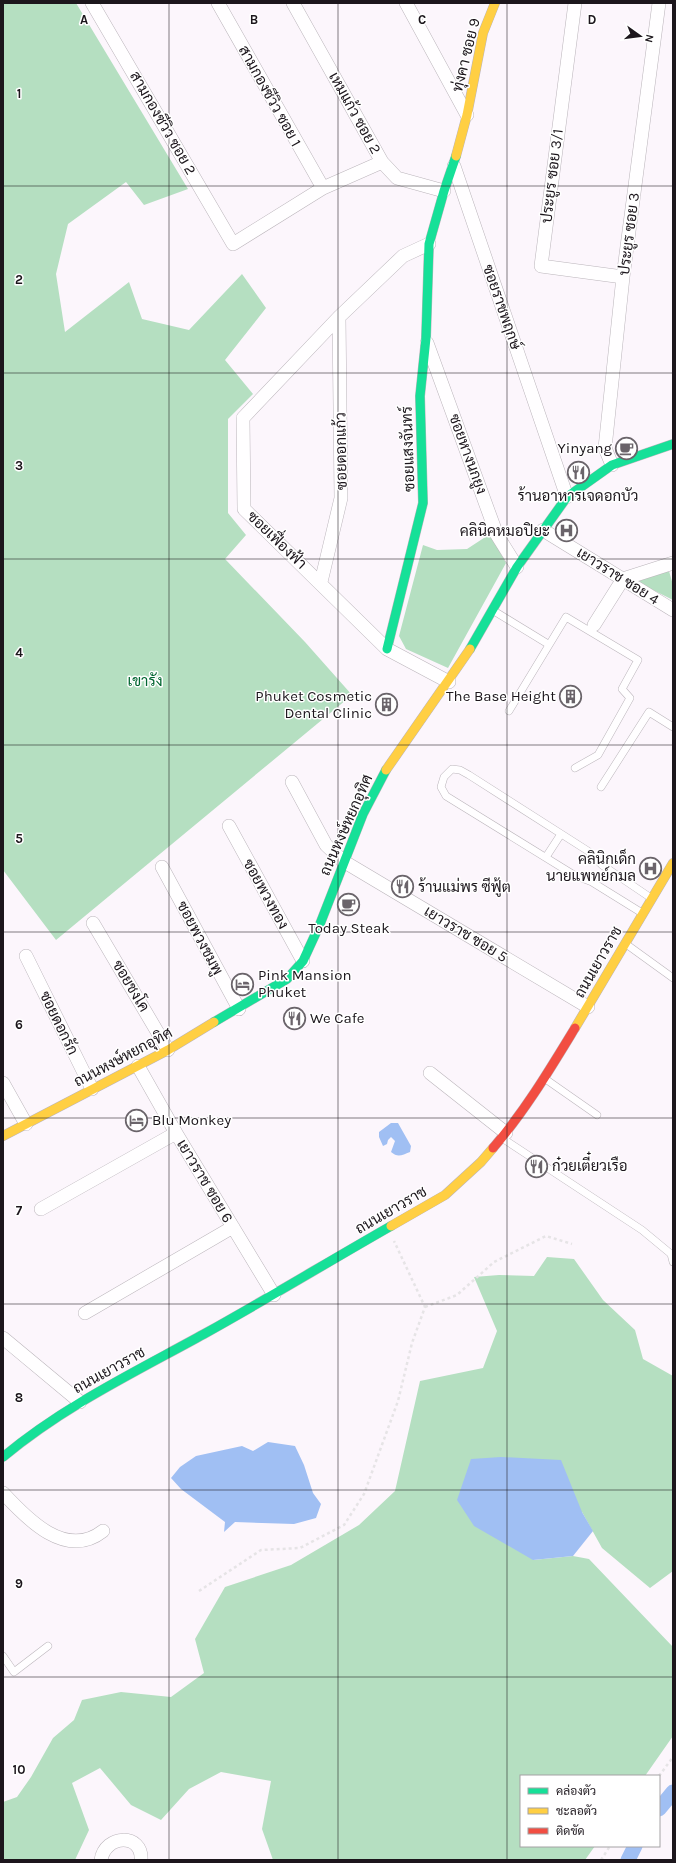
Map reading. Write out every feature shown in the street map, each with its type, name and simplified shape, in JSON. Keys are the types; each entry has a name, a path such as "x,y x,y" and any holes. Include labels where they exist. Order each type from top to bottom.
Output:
{"street":[{"name":"สามกองซีวิว ซอย 2","path":"92,3 233,244 323,188"},
{"name":"สามกองซีวิว ซอย 1","path":"218,3 323,188"},
{"name":"เหมแก้ว ซอย 2","path":"293,3 382,162 397,178 444,190"},
{"path":"406,3 467,115 454,166"},
{"name":"ทุ่งคา ซอย 9","path":"467,115 483,33 495,3"},
{"name":"ประยูร ซอย 3/1","path":"575,3 540,266 623,277"},
{"name":"ประยูร ซอย 3","path":"612,465 605,448 623,277 659,3"},
{"path":"323,188 382,162"},
{"name":"ซอยแสงจันทร์","path":"388,649 423,503 420,396 426,338 429,244 444,190 454,166"},
{"name":"ซอยราชพฤกษ์","path":"454,166 567,497"},
{"name":"ซอยเฟื่องฟ้า","path":"429,244 403,256 339,317 243,418 244,509 321,582 388,649 449,682"},
{"name":"ซอยดอกแก้ว","path":"321,582 341,498 339,317"},
{"name":"ซอยหางนกยูง","path":"426,338 497,535 517,567"},
{"name":"ถนนหงษ์หยกอุทิศ","path":"3,1136 168,1050 287,979 303,961 320,924 343,861 363,814 384,773 449,682 471,648 517,567 543,530 567,497 612,465 673,444"},
{"name":"เยาวราช ซอย 4","path":"543,530 673,610"},
{"path":"594,624 623,579 672,566"},
{"name":"เยาวราช ซอย 5","path":"292,782 326,845 343,861 588,1007"},
{"name":"ซอยพวงทอง","path":"229,826 303,961"},
{"name":"ถนนเยาวราช","path":"3,1457 27,1437 80,1402 274,1294 445,1195 481,1162 504,1135 544,1078 588,1007 673,863"},
{"name":"ซอยพวงชมพู","path":"162,867 239,1009"},
{"name":"ซอยชงโค","path":"93,923 168,1050"},
{"name":"ซอยดอกรัก","path":"26,956 92,1089"},
{"name":"เยาวราช ซอย 6","path":"138,1066 176,1133 274,1294"},
{"path":"430,1074 504,1135"},
{"path":"3,1083 26,1124"},
{"path":"41,1209 176,1133"},
{"path":"85,1313 233,1226"},
{"path":"3,1338 80,1402"},
{"path":"3,1493 18,1510 47,1532 60,1539 71,1542 84,1541 103,1531"},
{"path":"101,1860 102,1852 107,1846 116,1841 124,1840 133,1842 139,1848 141,1860"}],"lane":[{"path":"492,609 548,644"},
{"path":"509,711 548,644 566,617 638,660 622,689 630,698 598,756 575,768"},
{"path":"601,787 649,712 673,727"},
{"path":"643,914 592,882 574,875 446,796 441,788 444,777 452,770 460,770 588,851 602,866 651,898"},
{"path":"546,857 560,834"},
{"path":"625,944 673,978"},
{"path":"544,1078 598,1115"},
{"path":"504,1135 642,1230 672,1254 673,1262"},
{"path":"3,1656 14,1672 48,1646"}],"path":[{"path":"199,1591 261,1550 300,1548 344,1525 364,1494 398,1402 412,1344 425,1307 386,1228"},
{"path":"425,1307 457,1295 494,1262 546,1236 572,1244"},
{"path":"660,1775 673,1757"},
{"path":"601,1860 609,1847"}],"green space":[{"name":"เขารัง","path":"3,3 76,3 188,189 144,205 126,182 68,224 56,274 65,332 129,282 142,319 189,330 242,274 266,308 225,360 253,394 228,419 228,513 246,535 225,559 305,642 352,695 56,940 3,870"},
{"path":"490,534 506,563 448,668 406,649 399,636 423,545 437,550 467,549"},
{"path":"669,571 673,585 673,600 633,580"},
{"path":"547,1257 574,1259 603,1300 635,1330 643,1359 673,1376 673,1571 650,1588 602,1548 582,1512 533,1560 573,1556 589,1559 673,1647 673,1736 646,1775 520,1775 520,1847 594,1847 585,1860 273,1860 262,1829 271,1781 221,1772 189,1789 161,1820 131,1805 100,1768 72,1783 89,1830 75,1860 3,1860 3,1802 17,1797 31,1777 53,1738 74,1720 82,1700 121,1692 171,1697 204,1673 195,1639 225,1587 291,1565 359,1525 395,1491 420,1381 483,1368 497,1331 474,1277 499,1275 534,1276"}],"water":[{"path":"391,1123 398,1123 411,1146 410,1152 402,1155 393,1154 391,1152 395,1141 391,1137 387,1144 383,1146 379,1137 379,1132"},
{"path":"268,1442 295,1446 304,1465 313,1493 321,1504 316,1518 294,1524 235,1522 224,1532 225,1522 181,1489 171,1478 180,1467 196,1456 242,1446 253,1451"},
{"path":"501,1457 561,1460 582,1512 593,1531 573,1556 533,1560 474,1526 457,1500 471,1459"}],"waterway":[{"path":"660,1808 673,1792"},
{"path":"628,1860 634,1847"}],"traffic: fast":[{"path":"387,649 423,503 420,396 426,338 429,244 444,191 456,156"},
{"path":"470,649 517,567 567,497 612,465 673,444"},
{"path":"214,1022 287,979 303,961 320,924 363,814 386,770"},
{"path":"3,1457 50,1422 100,1391 228,1321 391,1226"}],"traffic: slow":[{"path":"456,156 467,115 483,33 495,3"},
{"path":"386,770 470,649"},
{"path":"575,1028 673,863"},
{"path":"3,1136 168,1050 214,1022"},
{"path":"391,1226 445,1195 481,1162 493,1148"}],"traffic: jam":[{"path":"493,1148 526,1105 575,1028"}],"place":[{"name":"Yinyang","path":"627,448"},
{"name":"ร้านอาหารเจดอกบัว","path":"578,473"},
{"name":"คลินิคหมอปิยะ","path":"566,531"},
{"name":"The Base Height","path":"571,696"},
{"name":"Phuket Cosmetic Dental Clinic","path":"387,705"},
{"name":"คลินิกเด็ก นายแพทย์กมล","path":"651,868"},
{"name":"ร้านแม่พร ซีฟู้ต","path":"403,887"},
{"name":"Today Steak","path":"349,905"},
{"name":"Pink Mansion Phuket","path":"242,984"},
{"name":"We Cafe","path":"295,1018"},
{"name":"Blu Monkey","path":"137,1120"},
{"name":"ก๋วยเตี๋ยวเรือ","path":"537,1166"}]}
